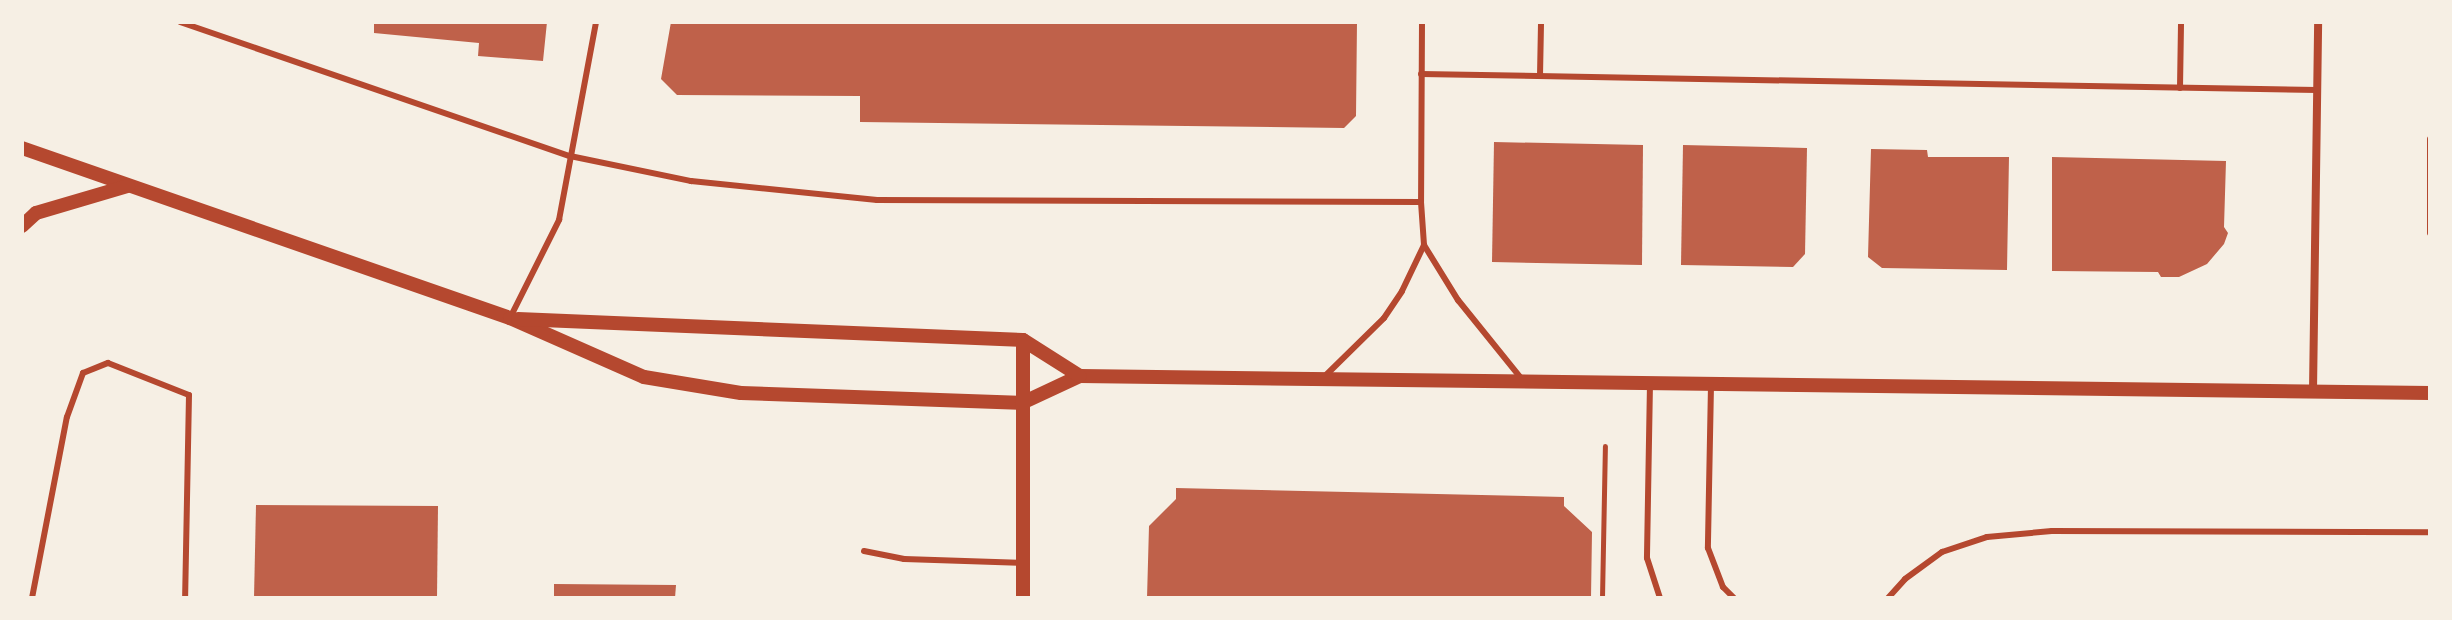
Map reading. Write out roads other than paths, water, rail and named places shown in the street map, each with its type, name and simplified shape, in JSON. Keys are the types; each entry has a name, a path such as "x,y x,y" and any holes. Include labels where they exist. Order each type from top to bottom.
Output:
{"street":[{"path":"2313,391 2318,22"},
{"path":"22,148 510,318 644,377 741,393 1022,403 1080,376 2430,393"},
{"path":"22,226 36,213 129,186"},
{"path":"510,318 1023,340 1080,376"},
{"path":"1023,340 1023,598"}],"lane":[{"path":"180,22 570,156 691,181 877,200 1421,202"},
{"path":"510,318 559,220 596,22"},
{"path":"1422,22 1421,202 1424,245 1458,300 1525,384"},
{"path":"1540,76 1541,22"},
{"path":"2180,88 2181,22"},
{"path":"1421,74 2317,90"},
{"path":"2430,139 2430,233"},
{"path":"1324,377 1384,318 1402,291 1424,245"},
{"path":"32,598 67,417 83,373 108,363 189,395 185,598"},
{"path":"1650,383 1647,558 1660,598"},
{"path":"1711,383 1708,548 1723,587 1734,598"},
{"path":"1888,598 1905,579 1942,552 1987,537 2052,531 2430,532"},
{"path":"864,551 917,560 1024,563"}]}
